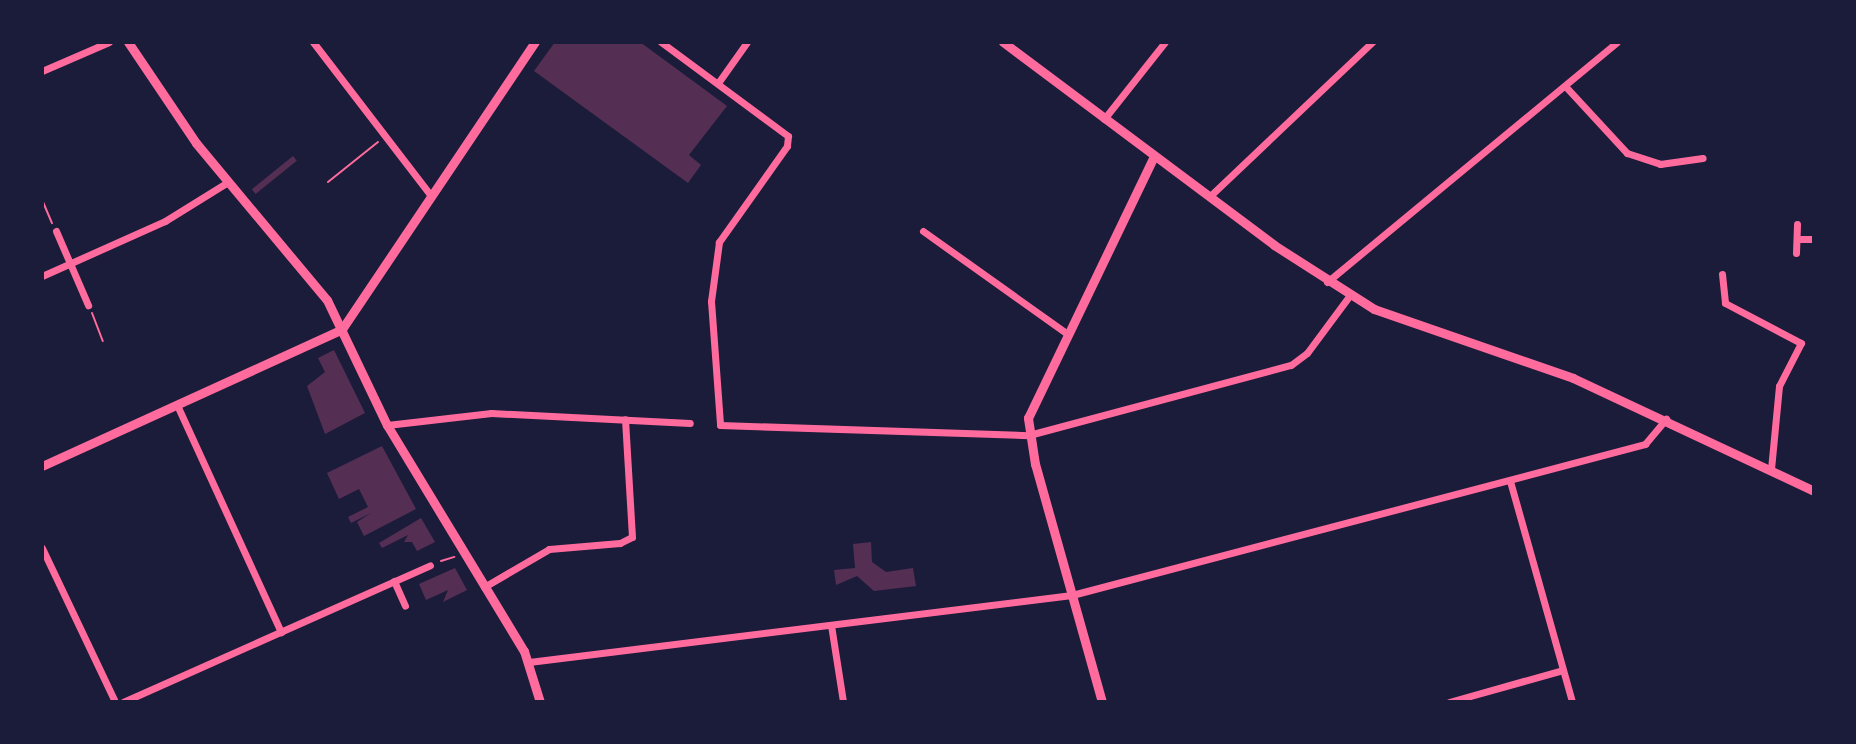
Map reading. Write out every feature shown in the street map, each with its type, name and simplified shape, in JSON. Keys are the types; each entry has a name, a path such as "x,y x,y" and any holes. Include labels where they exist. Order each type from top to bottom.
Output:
{"street":[{"path":"42,71 109,42"},
{"path":"128,42 228,182 327,300 387,425 529,662 540,702"},
{"path":"313,42 431,196"},
{"path":"42,466 342,329 535,42"},
{"path":"661,42 784,131 789,142 719,242 711,301 720,425 1029,435 1291,365 1307,353 1350,295"},
{"path":"718,83 747,42"},
{"path":"1003,42 1154,156 1327,282 1350,295 1402,321 1573,378 1667,417 1814,491"},
{"path":"1104,119 1165,42"},
{"path":"1210,196 1372,42"},
{"path":"1327,282 1617,42"},
{"path":"1566,87 1627,153 1660,164 1703,158"},
{"path":"1102,702 1029,435 1033,401 1154,156"},
{"path":"42,276 165,221 228,182"},
{"path":"1796,253 1797,224"},
{"path":"56,231 88,305"},
{"path":"923,231 1066,333"},
{"path":"1797,239 1814,239"},
{"path":"1722,274 1725,303 1801,343 1779,386 1771,469"},
{"path":"177,405 281,632"},
{"path":"387,425 491,413 690,423"},
{"path":"529,662 1072,595 1645,444 1667,417"},
{"path":"484,587 549,549 620,543 632,537 625,419"},
{"path":"1510,481 1572,702"},
{"path":"42,548 115,702"},
{"path":"123,702 430,565"},
{"path":"394,581 405,606"},
{"path":"831,625 843,702"},
{"path":"1449,702 1563,670"}],"path":[{"path":"328,182 385,137"},
{"path":"43,202 56,231"},
{"path":"88,305 103,341"},
{"path":"430,565 462,552"}],"building":[{"path":"555,42 640,42 727,106 689,155 701,165 688,183 534,71"},
{"path":"293,156 297,161 256,194 252,189"},
{"path":"334,350 365,413 325,434 307,386 325,372 318,358"},
{"path":"382,446 416,509 364,536 357,522 371,513 351,523 348,517 368,507 359,489 339,499 327,473"},
{"path":"421,518 435,542 417,551 412,542 404,542 408,535 382,548 379,543"},
{"path":"871,542 872,562 886,572 913,568 916,586 874,591 857,576 836,585 834,570 855,568 853,544"},
{"path":"455,568 467,590 443,602 448,590 426,600 419,584"}]}
